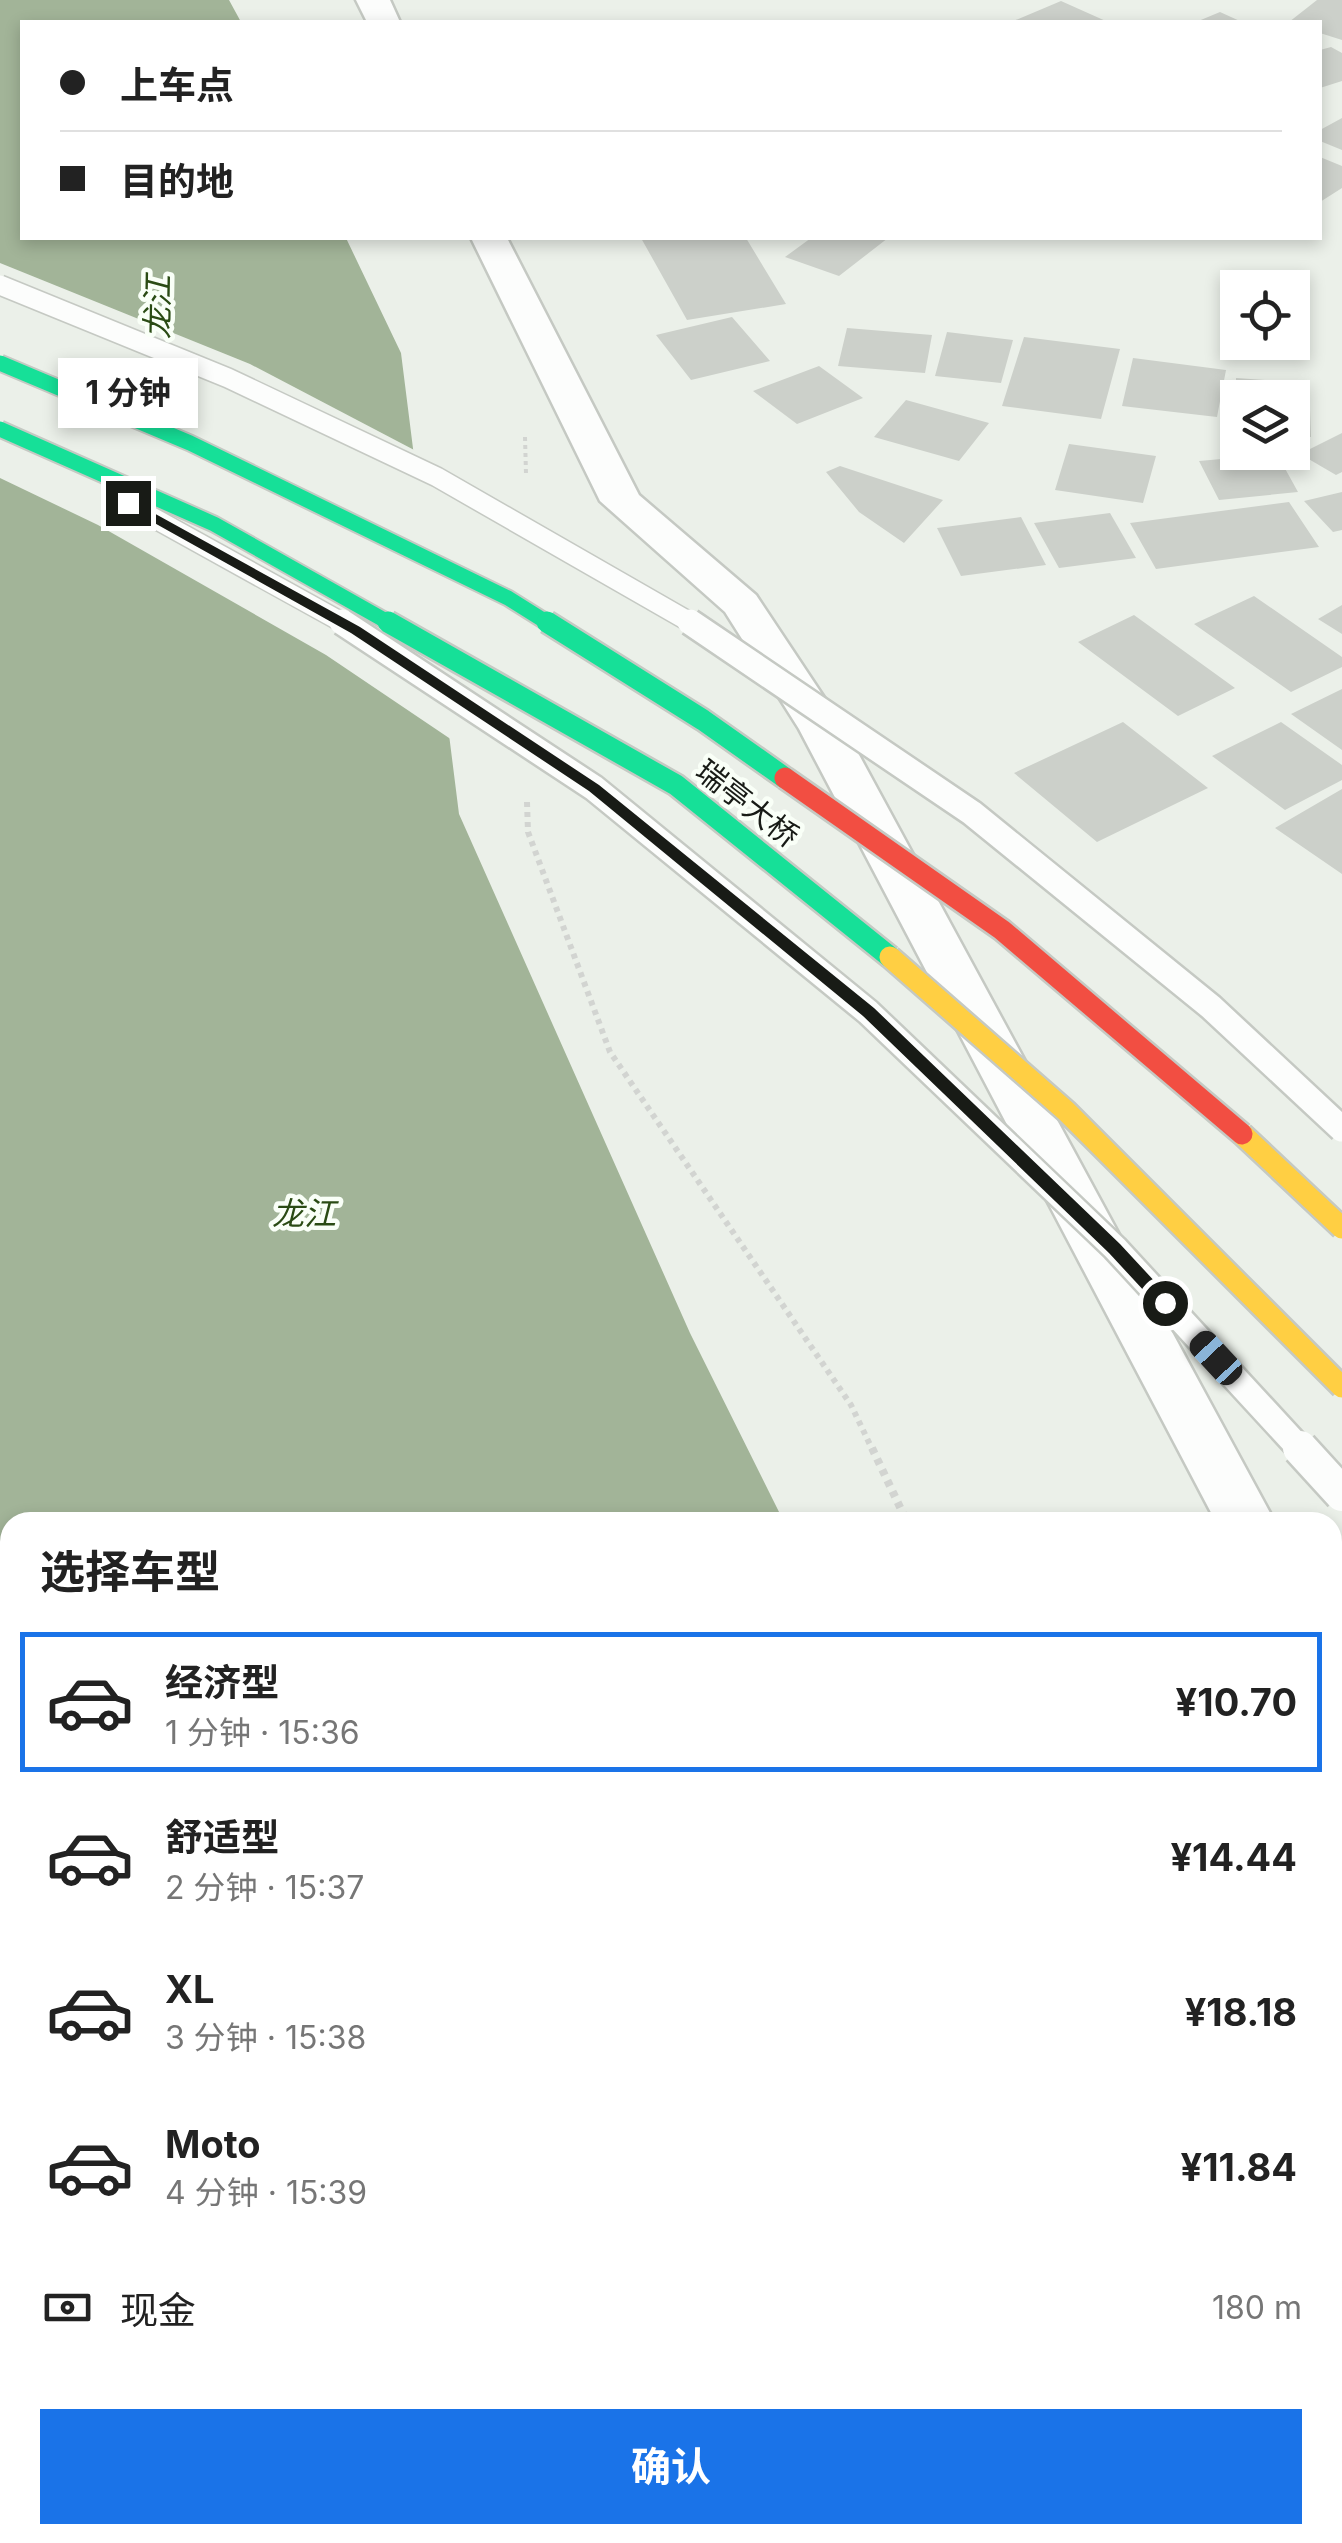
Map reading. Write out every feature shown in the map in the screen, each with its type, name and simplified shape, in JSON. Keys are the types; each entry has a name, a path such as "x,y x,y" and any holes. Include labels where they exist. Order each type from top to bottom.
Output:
{"main road":[{"name":"瑞亭大桥","path":"0,364 190,443 508,598 703,720 1002,930 1240,1132 1342,1228"},
{"name":"瑞亭大桥","path":"0,429 214,524 676,785 940,997 1178,1219 1342,1388"}],"street":[{"path":"490,240 621,501 741,604 822,729 1241,1512"}],"lane":[{"path":"0,285 228,378 438,478 698,627 972,813 1210,1007 1342,1129"},
{"path":"0,442 128,503 356,630 594,788 868,1012 1115,1248 1342,1494"}],"path":[{"path":"526,430 526,487"},
{"path":"528,794 528,832 610,1052 851,1405 902,1512"}],"water":[{"name":"龙江","path":"0,0 229,0 240,20 20,20 20,240 347,240 401,353 459,814 690,1333 779,1512 0,1512"}],"pier":[{"path":"0,263 250,364 418,452 455,742 326,655 98,525 0,478"}],"building":[{"path":"1317,0 1342,0 1342,40 1322,34 1322,20 1292,20"},
{"path":"1061,1 1104,20 1016,20"},
{"path":"1220,12 1238,20 1201,20"},
{"path":"1331,47 1342,53 1342,81 1322,87 1322,49"},
{"path":"1342,118 1342,150 1322,142 1322,129"},
{"path":"1322,158 1342,166 1342,188 1322,201"},
{"path":"642,240 747,240 786,304 687,320"},
{"path":"808,240 885,240 839,276 785,257"},
{"path":"732,317 770,361 691,380 656,335"},
{"path":"847,328 932,335 925,373 838,366"},
{"path":"947,332 1013,340 1001,383 935,376"},
{"path":"1024,337 1120,349 1101,419 1002,406"},
{"path":"1133,358 1226,370 1224,380 1220,380 1217,417 1122,406"},
{"path":"819,366 863,398 797,424 753,391"},
{"path":"906,400 989,423 959,461 874,437"},
{"path":"1342,433 1342,472 1336,475 1310,460 1310,449"},
{"path":"1069,444 1156,456 1143,503 1055,490"},
{"path":"1220,459 1220,470 1286,470 1298,492 1219,500 1199,461"},
{"path":"840,466 943,500 904,543 859,512 826,472"},
{"path":"1342,492 1342,530 1333,532 1304,501"},
{"path":"1289,502 1319,547 1156,569 1130,523"},
{"path":"1110,513 1136,558 1059,568 1034,523"},
{"path":"1021,517 1046,565 961,576 937,528"},
{"path":"1254,596 1342,657 1342,667 1291,692 1194,624"},
{"path":"1342,605 1342,634 1318,619"},
{"path":"1134,615 1235,688 1178,716 1078,642"},
{"path":"1342,689 1342,750 1291,714"},
{"path":"1123,722 1208,788 1097,842 1014,773"},
{"path":"1281,722 1342,765 1342,780 1285,810 1212,756"},
{"path":"1342,789 1342,874 1275,828"}],"traffic: fast":[{"path":"0,363 190,443 508,598 703,720 785,778"},
{"path":"0,429 214,524 676,785 890,957"}],"traffic: slow":[{"path":"890,957 1066,1111 1342,1387"},
{"path":"1242,1134 1342,1228"}],"traffic: jam":[{"path":"785,778 1002,930 1242,1134"}],"route":[{"path":"128,503 356,630 594,788 868,1012 1115,1248 1165,1303"}]}
